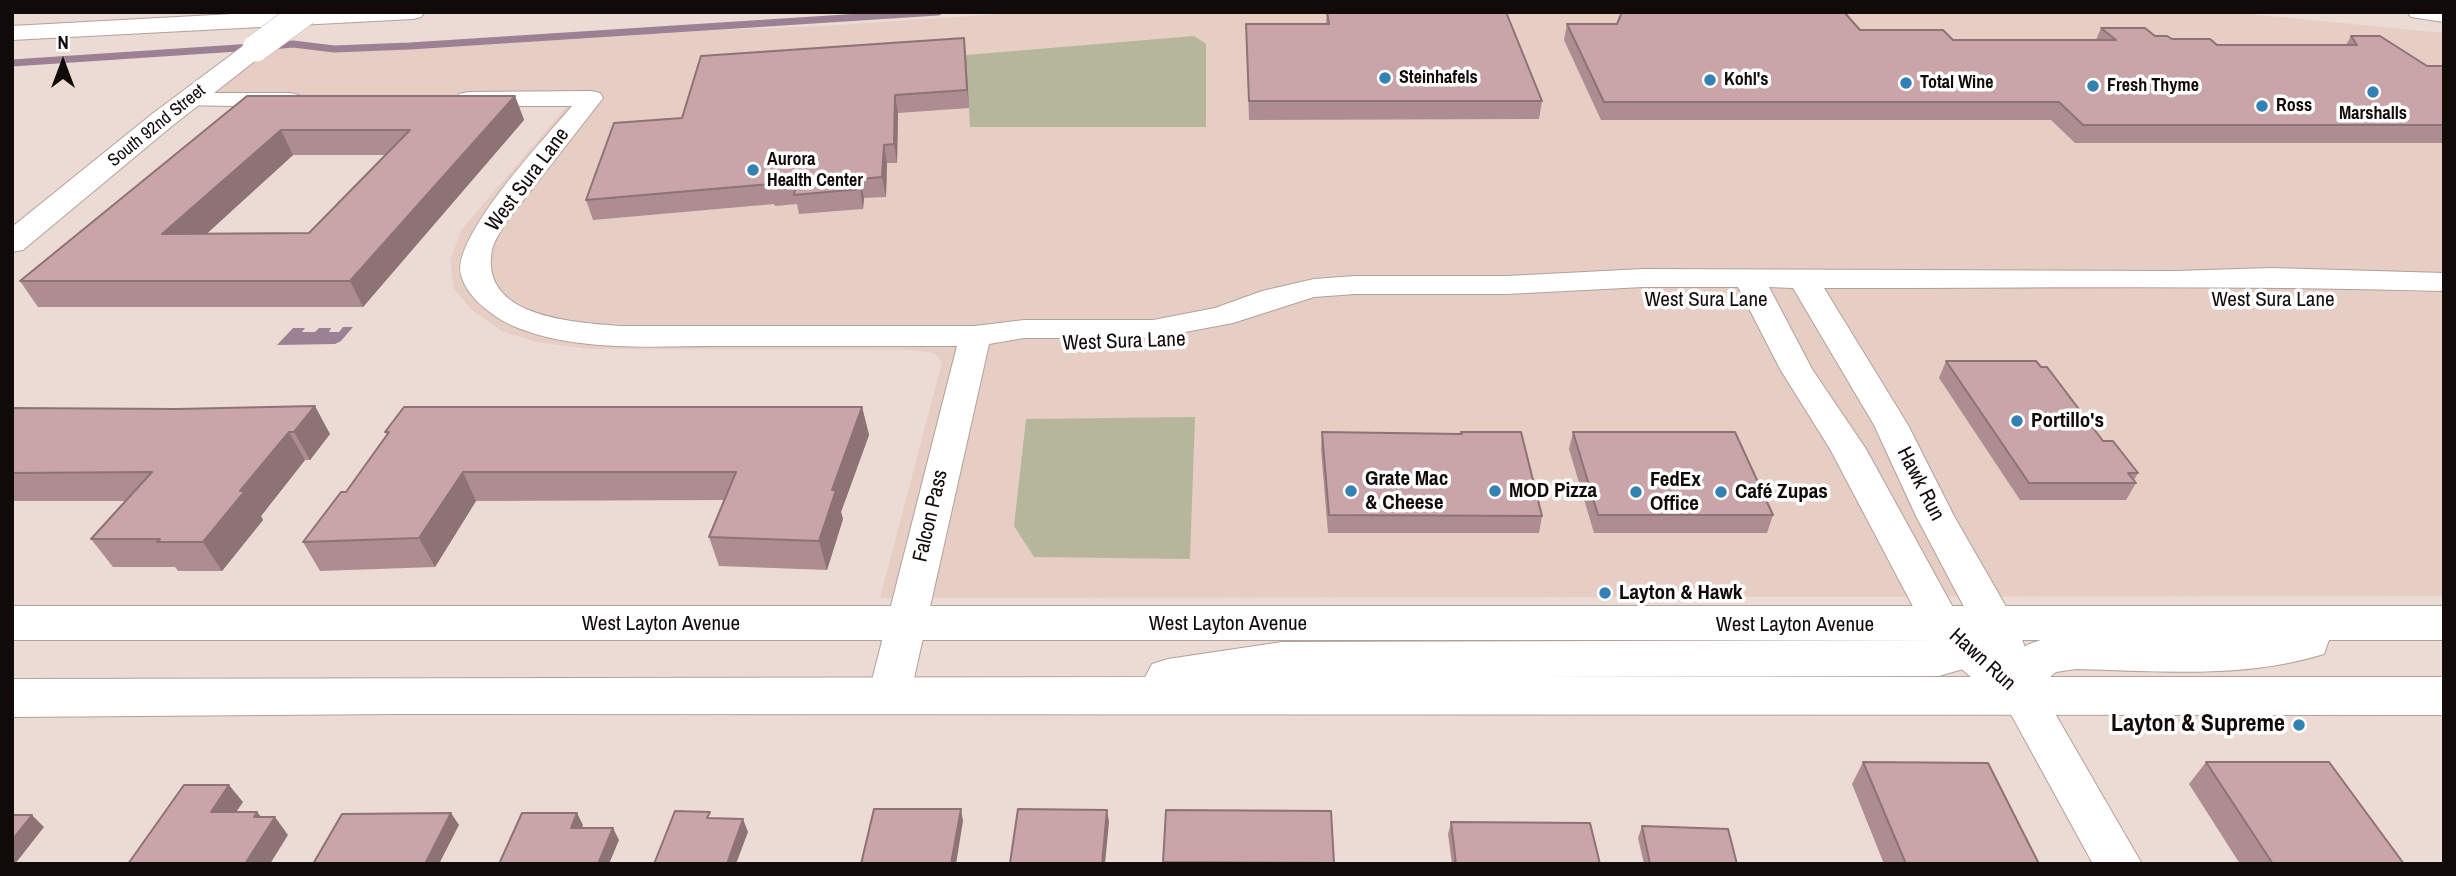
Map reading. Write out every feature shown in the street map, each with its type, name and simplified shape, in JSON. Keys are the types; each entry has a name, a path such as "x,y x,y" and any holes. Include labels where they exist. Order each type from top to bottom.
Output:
{"main road":[{"name":"South 92nd Street","path":"12,243 188,100 305,12"},
{"path":"12,33 413,12"},
{"path":"2419,12 2444,15"},
{"path":"2022,695 2029,667 2045,656 2076,652 2228,654 2444,623"},
{"name":"West Layton Avenue","path":"22,624 906,624 1969,633 2444,623"},
{"path":"1040,696 1282,660 1939,658 1969,633"},
{"path":"12,698 2444,696"}],"street":[{"name":"West Sura Lane","path":"440,99 591,99 491,223 478,248 476,275 490,297 508,313 561,331 619,336 975,336 1021,345 1154,345 1229,333 1324,303 1357,301 1755,289 2444,300"},
{"path":"188,100 316,100"},
{"name":"West Sura Lane","path":"1810,289 2285,277 2444,282"},
{"path":"1755,289 1796,369 1969,633"},
{"name":"Hawk Run","path":"1810,289 1891,425 1936,516 1969,633"},
{"name":"Falcon Pass","path":"889,696 975,336"},
{"name":"Hawn Run","path":"1969,633 2022,695"},
{"path":"2022,695 2118,864"}],"shaded area":[{"path":"1029,12 2230,12 2444,33 2444,596 880,598 942,362 934,353 913,350 588,349 536,342 502,331 473,311 454,289 450,260 462,229 566,107 194,106 274,48 821,26"},
{"path":"343,327 353,327 335,344 277,345 293,328 305,328 302,332 315,332 319,328 331,328 329,332 339,332"}],"green space":[{"path":"1194,36 1206,44 1206,127 970,127 966,55"},
{"path":"1195,417 1190,559 1034,557 1014,526 1026,419"}],"building":[{"name":"Steinhafels","path":"1327,12 1506,12 1542,101 1249,101 1246,24 1329,24"},
{"path":"1622,12 1844,12 1860,30 1943,30 1953,40 2116,40 2101,28 2145,28 2155,36 2210,39 2217,45 2357,45 2351,36 2380,36 2427,66 2444,66 2444,125 2083,125 2059,102 1604,102 1567,24 1617,24"},
{"path":"964,38 967,90 895,95 894,144 884,145 882,177 860,179 860,189 794,195 796,185 770,187 770,184 586,200 614,123 682,118 701,56"},
{"path":"247,96 515,96 350,281 20,281","holes":["281,130 410,130 309,233 162,234"]},
{"name":"Portillo's","path":"1946,361 2036,361 2041,367 2047,367 2103,441 2113,441 2138,473 2128,473 2136,483 2029,483"},
{"path":"315,406 294,432 289,432 240,491 245,491 203,542 91,539 152,472 12,473 12,408"},
{"path":"404,407 862,407 832,490 836,490 819,541 709,537 736,472 463,472 419,538 303,542 341,492 346,492"},
{"path":"1322,432 1521,432 1542,516 1329,515"},
{"path":"1573,432 1735,432 1773,515 1598,515"},
{"path":"1863,762 1988,763 2039,864 1906,864"},
{"path":"2206,762 2329,762 2404,864 2273,864"},
{"path":"184,785 229,785 211,812 257,812 254,817 275,817 245,864 128,864"},
{"path":"874,809 961,809 951,864 861,864"},
{"path":"1018,809 1107,810 1102,864 1010,863"},
{"path":"1166,810 1331,811 1334,863 1163,862"},
{"path":"675,811 710,812 707,818 743,819 727,864 654,864"},
{"path":"451,813 425,864 313,864 342,814"},
{"path":"522,813 577,813 571,828 613,828 598,864 499,864"},
{"path":"12,815 32,815 12,840"},
{"path":"1451,822 1590,823 1600,864 1456,864"},
{"path":"1642,826 1728,829 1737,864 1650,864"}],"waterway":[{"path":"272,46 293,44 334,49 410,46 938,12"},
{"path":"12,63 253,47"}],"place":[{"name":"Steinhafels","path":"1385,78"},
{"name":"Kohl's","path":"1710,80"},
{"name":"Total Wine","path":"1906,83"},
{"name":"Fresh Thyme","path":"2093,86"},
{"name":"Marshalls","path":"2373,92"},
{"name":"Ross","path":"2262,106"},
{"name":"Aurora Health Center","path":"753,170"},
{"name":"Portillo's","path":"2017,421"},
{"name":"Grate Mac & Cheese","path":"1351,491"},
{"name":"MOD Pizza","path":"1495,491"},
{"name":"FedEx Office","path":"1636,492"},
{"name":"Café Zupas","path":"1721,492"},
{"name":"Layton & Hawk","path":"1605,593"},
{"name":"Layton & Supreme","path":"2299,725"}]}
